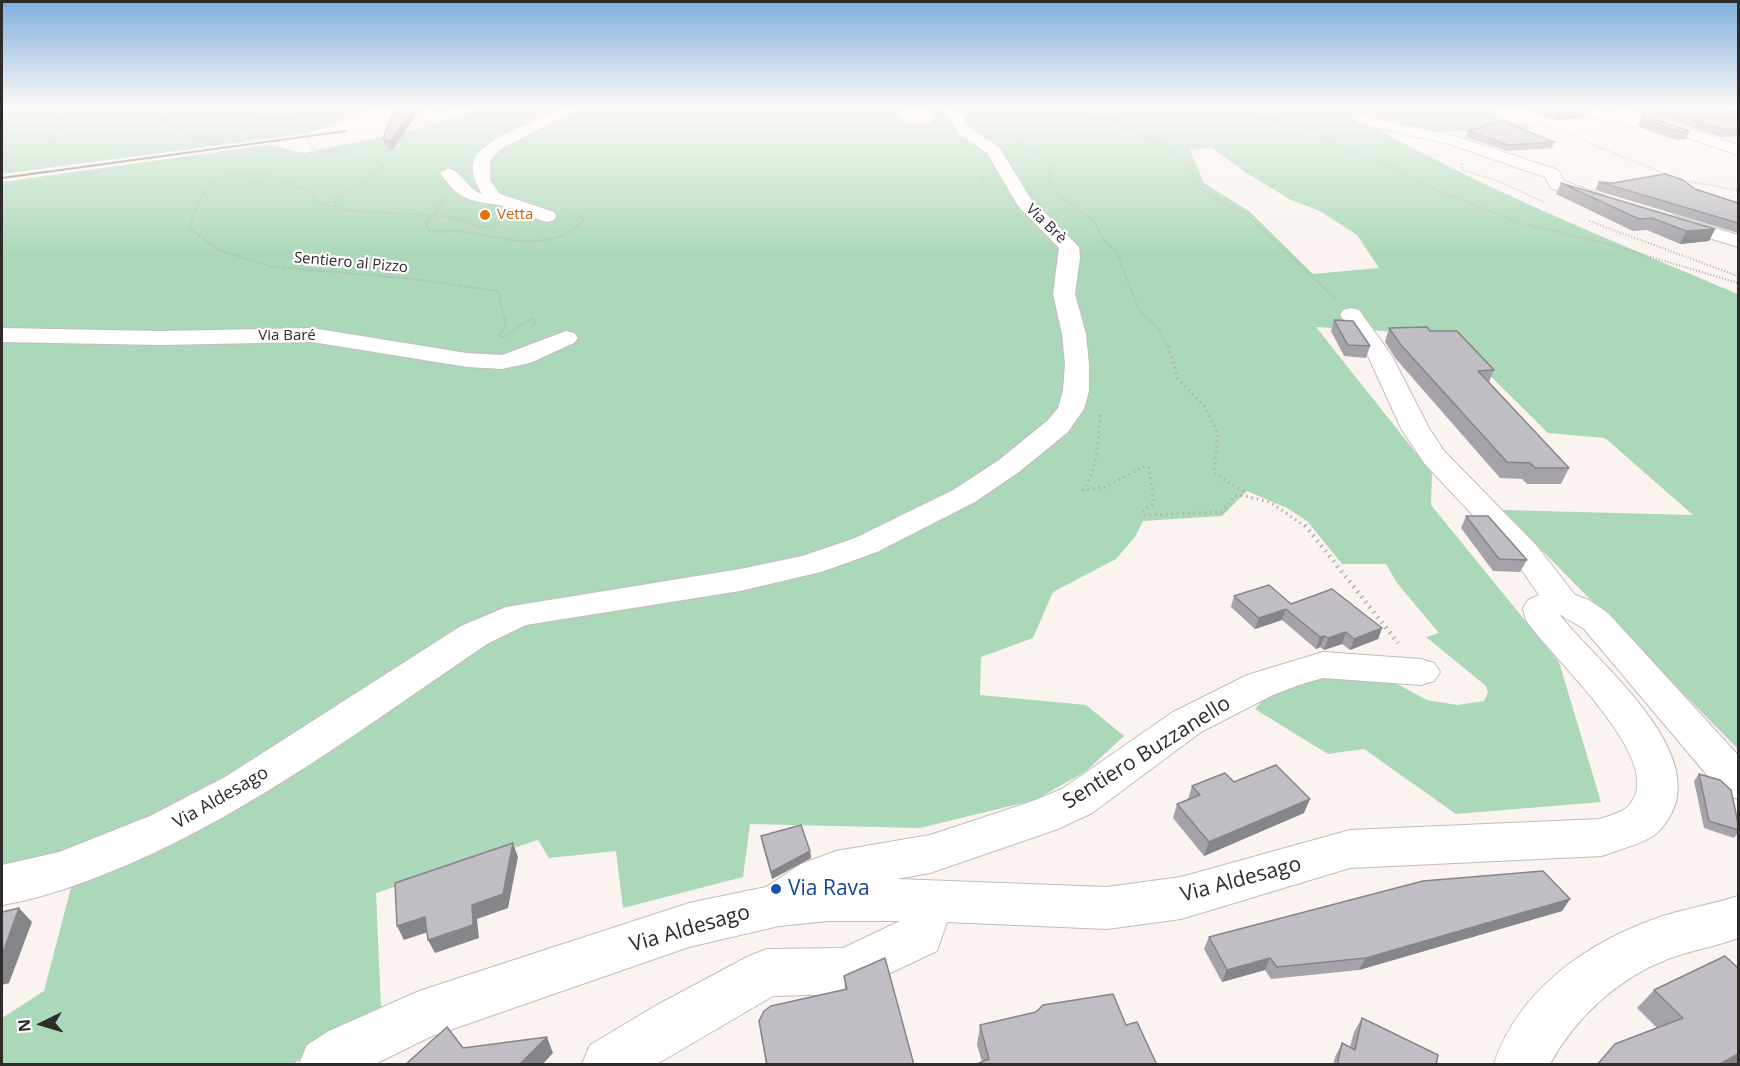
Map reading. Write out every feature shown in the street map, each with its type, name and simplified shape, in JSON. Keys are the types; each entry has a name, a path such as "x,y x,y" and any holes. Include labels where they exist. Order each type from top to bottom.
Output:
{"street":[{"path":"484,157 482,180 496,200"},
{"name":"Via Brè","path":"997,157 1024,202 1069,247 1070,258 1064,294 1074,334"},
{"path":"1502,157 1552,174 1557,184 1595,200 1614,204"},
{"path":"448,173 468,194 547,216"},
{"path":"1654,215 1738,241"},
{"path":"1351,315 1380,356 1415,428 1434,457 1525,552 1564,604 1580,609 1596,621 1738,782"},
{"name":"Via Aldesago","path":"2,885 63,871 165,829 240,789 474,635 518,615 740,580 808,565 866,545 964,496 1009,466 1066,417 1076,391 1074,334"},
{"name":"Via Baré","path":"2,335 161,338 312,335 468,360 502,362 521,358 566,338"},
{"name":"Via Aldesago","path":"326,1065 348,1050 419,1016 689,925 779,905 828,900 929,900 1107,908 1181,898 1350,849 1602,837 1625,832 1640,825 1659,801 1658,770 1650,749 1632,721 1540,613 1543,605 1564,604"},
{"name":"Sentiero Buzzanello","path":"779,905 817,878 836,871 930,854 1077,801 1187,722 1249,690 1287,675 1323,665 1420,672"},
{"path":"609,1065 675,1023 767,973 846,971 920,935 929,900"},
{"path":"1521,1065 1534,1040 1565,997 1606,966 1653,942 1738,917"}],"path":[{"path":"354,157 384,166"},
{"path":"335,206 335,200 342,194 375,178 387,157"},
{"path":"1040,157 1052,167 1048,174 1049,183 1057,197 1095,222 1105,245 1116,251 1128,285 1138,302 1139,310 1158,328 1173,355 1178,379 1192,390 1215,425 1220,438 1214,472 1250,495 1282,508 1309,530 1420,672"},
{"path":"1178,157 1195,184 1217,200 1255,221 1351,315"},
{"path":"1364,157 1395,168 1412,180 1517,222 1608,243 1738,283"},
{"path":"1623,157 1667,175"},
{"path":"981,168 982,183 995,196"},
{"name":"Sentiero al Pizzo","path":"489,227 471,224 450,216 378,214 320,203 313,194 303,189 246,172 224,177 201,193 193,208 190,228 219,250 269,266 413,279 498,291 506,326 499,335 503,338 522,322 531,318 536,323 529,328"},
{"path":"243,187 274,180"},
{"path":"1678,180 1738,190"},
{"path":"1100,413 1090,480 1083,490 1104,487 1145,466 1149,468 1154,503 1142,511 1145,514 1222,512 1226,510 1235,496 1250,495"}],"green space":[{"path":"2,157 132,157 2,174"},
{"path":"183,157 1193,157 1204,183 1249,211 1313,274 1379,268 1357,235 1320,211 1291,200 1224,157 1431,157 1594,233 1738,294 1738,749 1502,510 1693,515 1605,438 1548,433 1449,335 1316,327 1432,473 1431,505 1559,662 1601,802 1456,814 1364,749 1328,754 1255,709 1268,695 1313,676 1382,676 1427,700 1457,705 1484,701 1488,693 1486,686 1426,637 1439,633 1397,583 1386,564 1342,564 1307,521 1287,508 1247,491 1222,516 1143,521 1135,537 1116,559 1053,592 1033,638 981,657 980,695 1086,705 1124,736 1085,772 1035,800 920,828 750,824 743,877 623,908 616,851 549,858 538,840 376,893 381,1008 293,1064 2,1064 2,1018 44,991 80,853 2,868 2,182"}],"building":[{"path":"1665,174 1683,180 1695,189 1738,203 1738,223 1599,182 1613,183"},
{"path":"1561,183 1715,229 1686,231 1652,218 1639,219"},
{"path":"1334,320 1353,321 1370,346 1348,345"},
{"path":"1427,327 1430,331 1457,331 1494,370 1478,371 1569,468 1535,468 1530,463 1507,462 1401,345 1389,328"},
{"path":"1466,516 1488,516 1527,560 1499,559"},
{"path":"1269,585 1291,604 1332,589 1382,628 1354,639 1346,632 1328,638 1320,637 1286,609 1259,618 1234,596"},
{"path":"1276,765 1310,799 1209,842 1177,804 1200,795 1192,786 1225,773 1234,782"},
{"path":"1699,774 1720,780 1731,790 1738,830 1709,821"},
{"path":"801,825 810,851 771,872 761,836"},
{"path":"513,843 503,894 472,905 473,925 428,940 425,917 397,926 395,883"},
{"path":"1543,871 1570,899 1366,958 1277,967 1270,958 1227,970 1209,937 1423,881"},
{"path":"19,908 2,955 2,912"},
{"path":"1725,956 1738,968 1738,1054 1718,1065 1597,1065 1615,1044 1683,1018 1654,990"},
{"path":"885,958 914,1065 767,1065 759,1021 764,1011 771,1006 847,989 844,976"},
{"path":"1113,994 1126,1025 1137,1022 1157,1065 980,1065 979,1063 989,1059 980,1025 1036,1012 1043,1005"},
{"path":"1362,1018 1438,1055 1436,1065 1337,1065 1342,1043 1355,1050"},
{"path":"447,1027 463,1048 547,1037 519,1065 405,1065"}],"railway":[{"path":"2,178 158,157"}],"place":[{"name":"Vetta","path":"485,215"},
{"name":"Via Rava","path":"776,889"}]}
